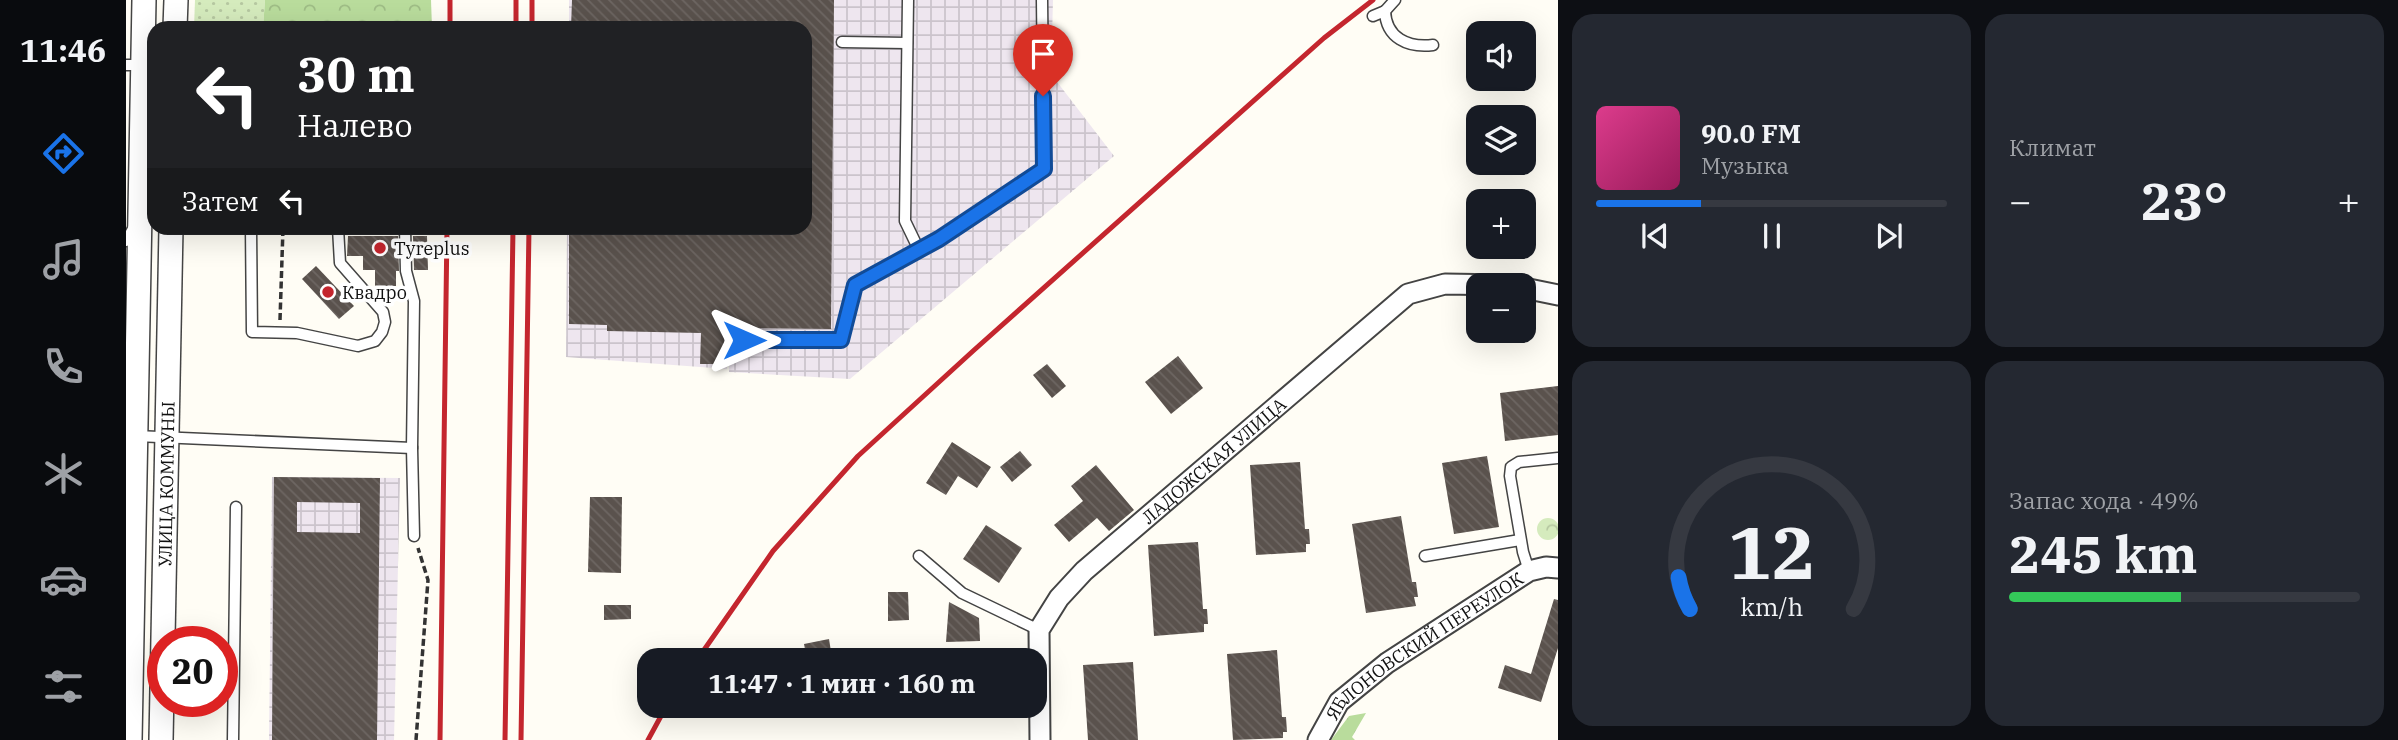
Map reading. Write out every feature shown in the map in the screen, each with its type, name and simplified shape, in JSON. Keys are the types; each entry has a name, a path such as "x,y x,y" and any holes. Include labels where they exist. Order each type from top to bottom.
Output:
{"street":[{"name":"УЛИЦА КОММУНЫ","path":"130,740 129,623 144,0"},
{"path":"175,21 176,0"},
{"name":"УЛИЦА КОММУНЫ","path":"160,740 171,235"},
{"name":"ЛАДОЖСКАЯ УЛИЦА","path":"1039,630 1059,598 1084,571 1408,294 1445,284 1466,284"},
{"path":"1536,290 1558,295"},
{"name":"ЯБЛОНОВСКИЙ ПЕРЕУЛОК","path":"1318,740 1339,702 1387,663 1544,569"},
{"path":"1039,630 1040,740"}],"lane":[{"path":"908,0 905,221 919,250"},
{"path":"744,340 841,340 855,285 939,239 1044,169 1042,0"},
{"path":"1373,16 1385,11 1395,0"},
{"path":"1385,11 1385,23 1395,36 1418,47 1433,45"},
{"path":"842,42 908,43"},
{"path":"126,241 140,217"},
{"path":"251,235 252,332 297,333 358,346 375,341 385,322 383,312 340,263 338,235"},
{"path":"405,235 406,271 414,301 414,536"},
{"path":"135,436 412,448"},
{"path":"1544,569 1520,540 1511,467 1519,462 1558,458"},
{"path":"233,740 236,508"},
{"path":"1425,556 1520,540"},
{"path":"919,556 962,593 1039,630"}],"path":[{"path":"280,333 283,235"},
{"path":"414,536 428,580 416,740"}],"shaded area":[{"path":"569,0 1053,0 1051,74 1114,156 850,379 729,372 728,235 812,235 812,21 569,21"},
{"path":"567,235 726,235 727,369 566,357"},
{"path":"272,477 400,478 394,740 269,740"}],"green space":[{"path":"195,0 265,0 264,21 194,21"},
{"path":"265,0 431,0 432,21 264,21"},
{"path":"1548,518 1556,521 1556,537 1548,540 1540,537 1537,529 1540,521"},
{"path":"1366,713 1352,737 1355,740 1331,740 1349,716"}],"building":[{"path":"572,0 834,0 831,329 725,328 723,364 700,364 701,333 607,331 607,325 569,324 569,235 812,235 812,21 571,21"},
{"path":"348,236 398,236 399,271 396,271 396,286 375,286 375,270 363,270 363,256 347,256"},
{"path":"413,236 427,236 428,270 414,270"},
{"name":"Квадро","path":"316,266 354,306 339,319 302,279"},
{"path":"1178,356 1203,388 1171,414 1145,382"},
{"path":"1047,364 1066,386 1052,398 1033,375"},
{"path":"1558,386 1558,435 1505,441 1500,393"},
{"path":"952,442 991,467 977,488 958,476 946,495 926,483"},
{"path":"1020,451 1032,465 1012,482 1000,467"},
{"path":"1487,456 1499,527 1454,534 1442,463"},
{"path":"1300,462 1305,529 1309,529 1310,544 1306,544 1306,552 1256,555 1250,465"},
{"path":"1096,465 1134,510 1109,531 1097,518 1069,542 1054,525 1083,501 1071,486"},
{"path":"274,477 380,478 377,740 272,740","holes":["297,502 360,503 360,533 297,532"]},
{"path":"590,497 622,497 621,573 588,572"},
{"path":"1401,516 1412,582 1416,582 1416,606 1366,613 1352,524"},
{"path":"986,525 1022,548 999,583 963,559"},
{"path":"1198,542 1203,609 1207,609 1208,624 1204,624 1204,632 1154,636 1148,545"},
{"path":"888,592 908,592 909,620 888,621"},
{"path":"1554,599 1558,600 1558,648 1541,702 1498,688 1505,665 1531,674"},
{"path":"949,602 979,618 980,641 946,642"},
{"path":"604,605 631,605 631,619 604,620"},
{"path":"829,639 830,648 805,648 804,644"},
{"path":"1277,650 1282,717 1286,717 1287,732 1283,732 1283,738 1233,740 1227,654"},
{"path":"1133,662 1138,740 1088,740 1083,665"}],"railway":[{"path":"450,0 450,21"},
{"path":"516,0 516,21"},
{"path":"532,0 532,21"},
{"path":"705,648 773,551 858,456 1324,38 1373,0"},
{"path":"440,740 447,235"},
{"path":"505,740 513,235"},
{"path":"521,740 529,235"},
{"path":"648,740 660,718"}],"place":[{"name":"Tyreplus","path":"380,248"},
{"name":"Квадро","path":"328,292"}],"route":[{"path":"744,340 841,340 855,285 939,239 1044,169 1043,96"}]}
